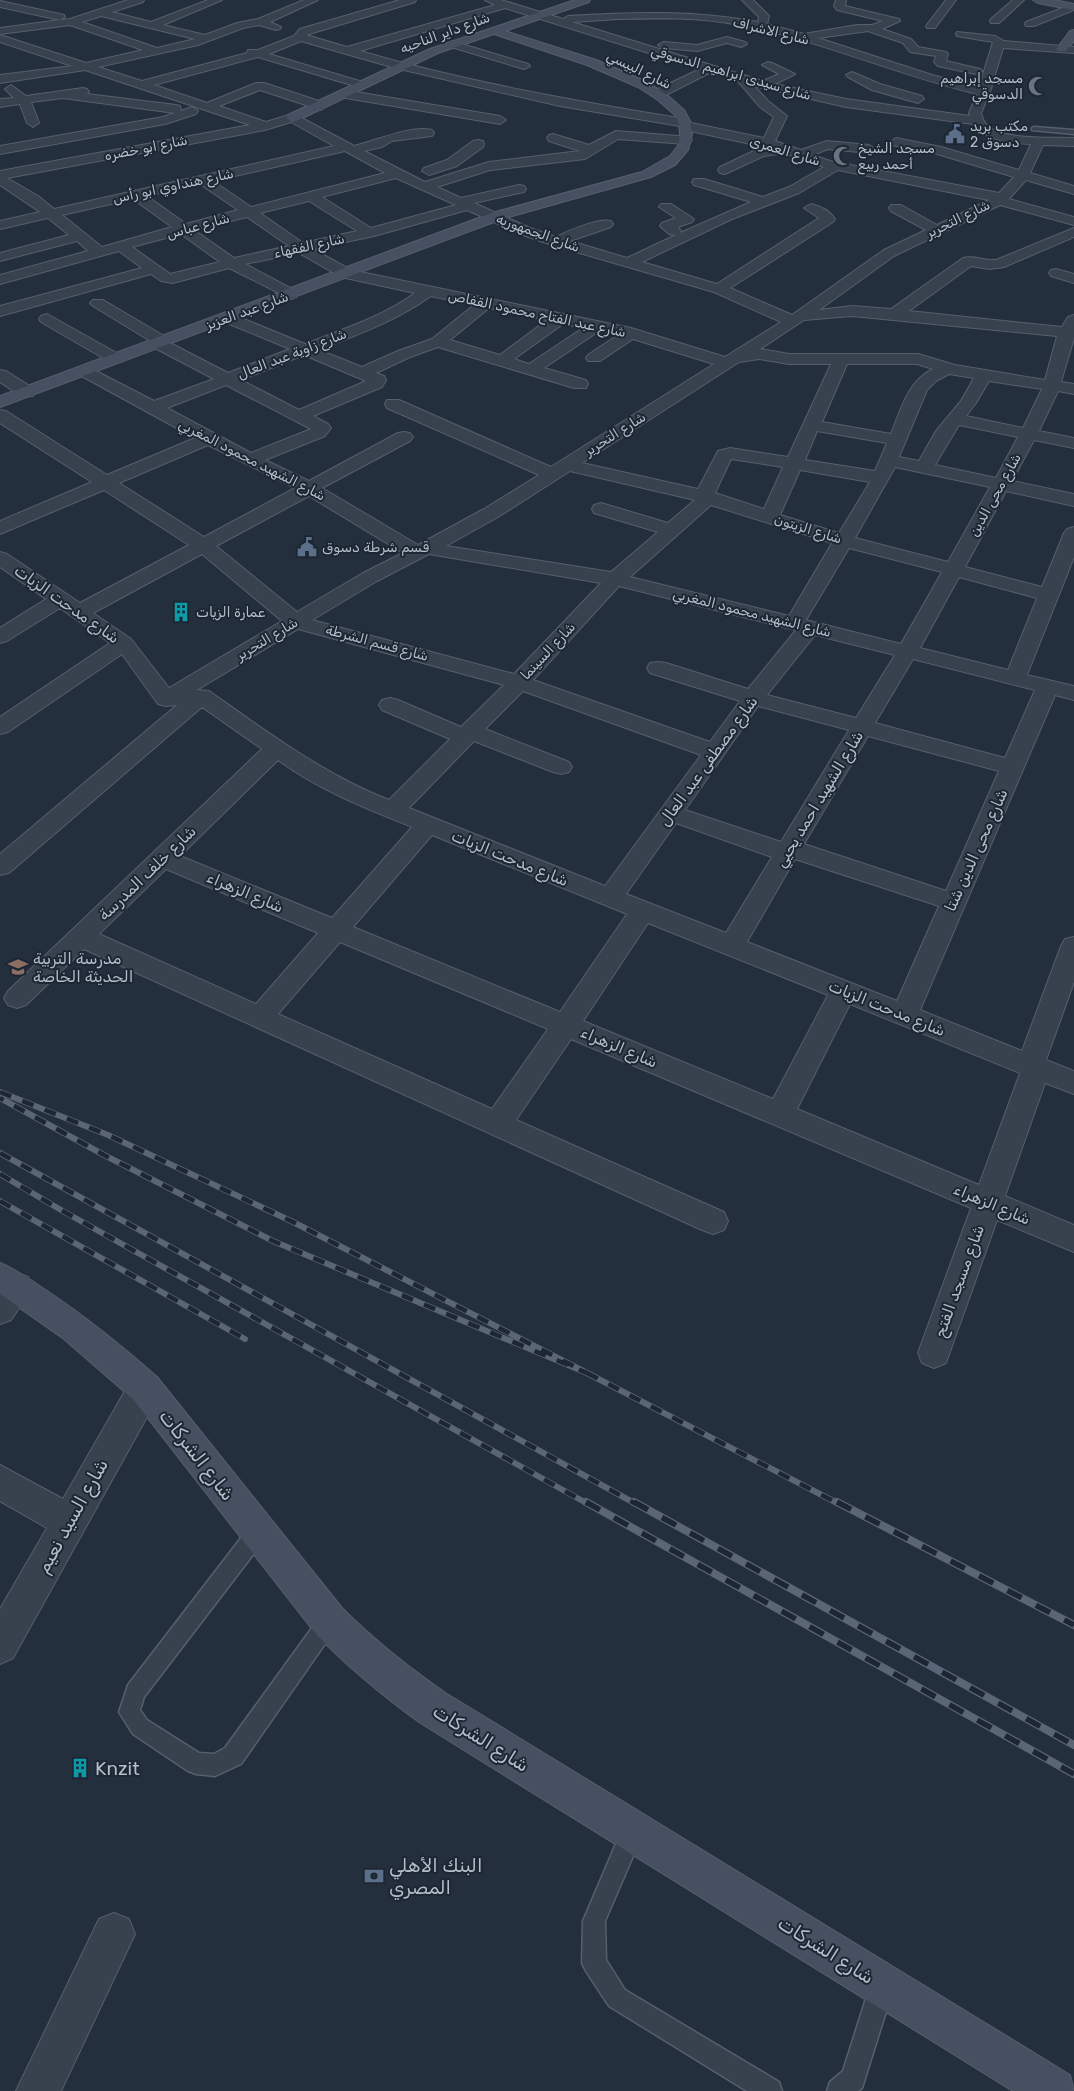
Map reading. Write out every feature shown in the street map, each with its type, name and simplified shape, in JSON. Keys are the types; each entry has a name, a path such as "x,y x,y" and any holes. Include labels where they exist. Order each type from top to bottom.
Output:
{"street":[{"path":"0,31 75,22 139,0"},
{"path":"0,80 86,67 205,40 241,25 261,21 313,0"},
{"name":"شارع سيدى ابراهيم الدسوقي","path":"490,0 704,68 761,84 865,106 977,117"},
{"path":"747,0 766,19"},
{"path":"841,0 839,6 842,8 895,21 869,28"},
{"path":"931,26 952,0"},
{"path":"995,21 1020,0"},
{"path":"1038,0 1074,7"},
{"path":"579,1 608,16"},
{"name":"شارع داير الناحيه","path":"292,118 321,106 434,50 540,16 579,1"},
{"path":"186,2 203,6 219,5"},
{"path":"279,2 297,6"},
{"path":"89,3 114,8"},
{"path":"0,4 75,22 205,68"},
{"path":"694,4 705,17"},
{"path":"0,103 135,83 205,68 258,54 326,25 393,5 411,5"},
{"path":"347,51 505,5"},
{"path":"118,38 203,6"},
{"path":"1030,24 1074,7"},
{"path":"102,12 258,54 362,85"},
{"name":"شارع العمرى","path":"237,14 347,51 399,66 560,102 686,125 768,143 836,166 1000,199 1074,221"},
{"name":"شارع الاشراف","path":"551,20 642,14 690,15 731,20 766,19 802,38 940,82 984,92"},
{"path":"690,15 690,30"},
{"path":"356,16 373,21"},
{"path":"428,16 445,22"},
{"path":"715,27 731,20"},
{"path":"326,25 342,30"},
{"path":"802,38 857,28 869,28 912,39 914,50 942,54 940,62 942,64 989,74"},
{"name":"شارع البيسي","path":"494,31 572,56 617,74 658,94 674,105 686,125"},
{"path":"73,36 100,32"},
{"path":"998,44 1068,50 1074,33"},
{"path":"961,34 999,41 977,117 981,127 992,133 1036,135 1053,140 1074,142"},
{"path":"969,44 978,36"},
{"path":"0,38 19,49 45,40"},
{"path":"620,41 693,48 726,40 741,44"},
{"path":"452,44 524,66"},
{"path":"0,47 46,53 265,126"},
{"path":"434,50 470,60"},
{"path":"840,59 883,50"},
{"path":"658,94 724,59"},
{"path":"761,84 789,75 768,65"},
{"path":"781,70 797,66"},
{"path":"852,75 866,83 886,90 977,117"},
{"path":"742,79 764,104 780,115 781,120 768,143"},
{"path":"0,80 24,100 33,123"},
{"path":"271,88 290,82"},
{"path":"786,90 813,84"},
{"path":"207,107 253,87 263,86 321,106"},
{"path":"524,94 542,86"},
{"path":"64,94 240,118"},
{"path":"344,94 388,105 500,120"},
{"path":"97,99 108,122"},
{"path":"544,113 560,102"},
{"path":"844,116 865,106"},
{"path":"0,150 165,120 192,112"},
{"name":"شارع ابو خضره","path":"0,175 265,126 292,118"},
{"name":"شارع الجمهوريه","path":"292,118 402,176 494,217 557,242 719,289 797,318"},
{"path":"764,120 781,120"},
{"path":"722,133 740,123"},
{"path":"494,217 648,174 671,162 684,148 686,125"},
{"name":"شارع هنداوي ابو رأس","path":"0,225 279,162 392,138 428,133"},
{"path":"596,134 611,138"},
{"path":"425,186 489,166 533,158 575,158 611,138 624,135 686,140"},
{"path":"1036,135 1052,148 1074,150"},
{"name":"شارع التحرير","path":"166,699 378,573 475,522 797,318 875,262 1000,199 1024,176 1036,135"},
{"path":"74,136 98,157"},
{"path":"553,138 591,150"},
{"path":"383,141 398,150"},
{"path":"896,142 936,150 1074,190"},
{"name":"شارع عباس","path":"0,280 311,196 452,163 478,144"},
{"path":"801,155 827,144 869,149"},
{"path":"725,170 756,155 784,149"},
{"path":"257,155 301,170"},
{"path":"628,263 727,216 803,186 836,166"},
{"path":"0,179 50,213 100,253"},
{"name":"شارع عبد الفتاح محمود القفاص","path":"203,180 300,247 346,274 630,333 731,360 759,354 779,358 918,359 947,369 1074,390"},
{"path":"236,203 318,181"},
{"path":"699,182 765,202"},
{"path":"803,186 822,192"},
{"name":"شارع الفقهاء","path":"122,247 166,278 173,279 231,262 369,233 519,189"},
{"path":"135,194 182,230 231,262 290,294"},
{"path":"32,200 52,195"},
{"path":"311,196 369,233"},
{"path":"656,217 670,225 687,219 666,207"},
{"path":"719,289 828,219 811,208"},
{"path":"896,208 936,230"},
{"name":"شارع عبد العزيز","path":"0,402 494,217"},
{"path":"557,242 573,234 606,224"},
{"path":"670,225 667,227 685,236"},
{"path":"894,314 966,262 974,261 989,265 999,264 1074,232"},
{"path":"0,257 80,236"},
{"path":"0,311 153,269"},
{"path":"1056,273 1074,279"},
{"name":"شارع زاوية عبد العال","path":"152,408 387,317 403,309 428,291"},
{"path":"98,303 161,343 323,430 250,460"},
{"path":"363,373 438,342 486,303"},
{"path":"797,318 852,311 1071,329"},
{"path":"228,318 377,378 378,382 299,416"},
{"path":"502,361 560,318"},
{"path":"47,319 116,359"},
{"path":"531,370 596,326"},
{"name":"شارع محى الدين","path":"907,652 1029,434 1052,386 1071,329"},
{"path":"594,358 630,333"},
{"path":"438,342 580,384"},
{"path":"770,517 841,359"},
{"name":"شارع مصطفى عبد العال","path":"610,898 715,752 802,626 844,540 881,478 919,388 930,377 947,369"},
{"name":"شارع الشهيد محمود المغربي","path":"84,371 250,460 309,488 422,550 614,579 1074,693"},
{"path":"924,468 945,431 968,403 984,375"},
{"path":"0,376 27,392"},
{"name":"شارع الزيتون","path":"393,404 559,469 707,496 844,540 1049,595"},
{"name":"شارع قسم الشرطة","path":"0,414 203,545 296,622 519,682 715,752"},
{"path":"954,420 1074,443"},
{"path":"810,425 897,440"},
{"path":"0,637 203,545 404,437"},
{"path":"0,528 209,438"},
{"path":"707,496 725,454 734,453 881,478"},
{"path":"889,460 1074,500"},
{"name":"شارع السينما","path":"392,811 519,682 614,579 672,530 707,496"},
{"path":"601,509 672,530"},
{"path":"1015,678 1073,536"},
{"name":"شارع مدحت الزيات","path":"3,564 69,605 124,643 166,699"},
{"path":"0,727 124,643"},
{"name":"شارع الشهيد احمد يحيي","path":"731,946 907,652"},
{"path":"658,668 753,698 1013,767"},
{"name":"شارع محى الدين شتا","path":"904,1015 1048,686"},
{"path":"166,699 201,696"},
{"path":"0,867 201,696"},
{"name":"شارع مدحت الزيات","path":"201,696 329,782 392,811 1074,1083"},
{"path":"390,705 561,767"},
{"name":"شارع خلف المدرسة","path":"17,998 277,748"},
{"path":"671,813 953,902"},
{"path":"260,1017 427,825"},
{"name":"شارع الزهراء","path":"163,858 780,1114 1074,1239"},
{"path":"498,1124 643,911"},
{"path":"81,937 714,1221"},
{"name":"شارع مسجد الفتح","path":"934,1353 1074,946"},
{"path":"780,1114 843,991"},
{"name":"شارع الشركات","path":"6,1291 83,1333 115,1359 145,1388 329,1621 349,1643 388,1677 433,1708 1054,2091"},
{"name":"شارع السيد نعيم","path":"0,1645 145,1388"},
{"path":"0,1482 69,1521"},
{"path":"38,2091 114,1934"}],"lane":[{"path":"1036,135 1074,132"},
{"path":"258,1532 135,1692 129,1712 140,1727 196,1763 215,1764 233,1756 329,1621"},
{"path":"633,1832 594,1921 594,1962 617,1998 770,2091"},
{"path":"839,2091 853,2079 883,1985"}],"railway":[{"path":"0,1092 108,1135 291,1221 587,1373"},
{"path":"0,1098 104,1155 273,1241 587,1373"},
{"path":"0,1153 636,1504"},
{"path":"0,1174 61,1210 588,1504"},
{"path":"0,1201 245,1339"},
{"path":"587,1373 839,1504"},
{"path":"586,1502 1074,1774"},
{"path":"634,1502 1074,1745"},
{"path":"837,1502 1074,1625"}],"place":[{"name":"مسجد إبراهيم الدسوقي","path":"1038,86"},
{"name":"مكتب بريد دسوق 2","path":"955,134"},
{"name":"مسجد الشيخ أحمد ربيع","path":"843,156"},
{"name":"قسم شرطة دسوق","path":"307,547"},
{"name":"عمارة الزيات","path":"181,612"},
{"name":"مدرسة التربية الحديثة الخاصة","path":"18,967"},
{"name":"Knzit","path":"80,1768"},
{"name":"البنك الأهلي المصري","path":"374,1876"}]}
